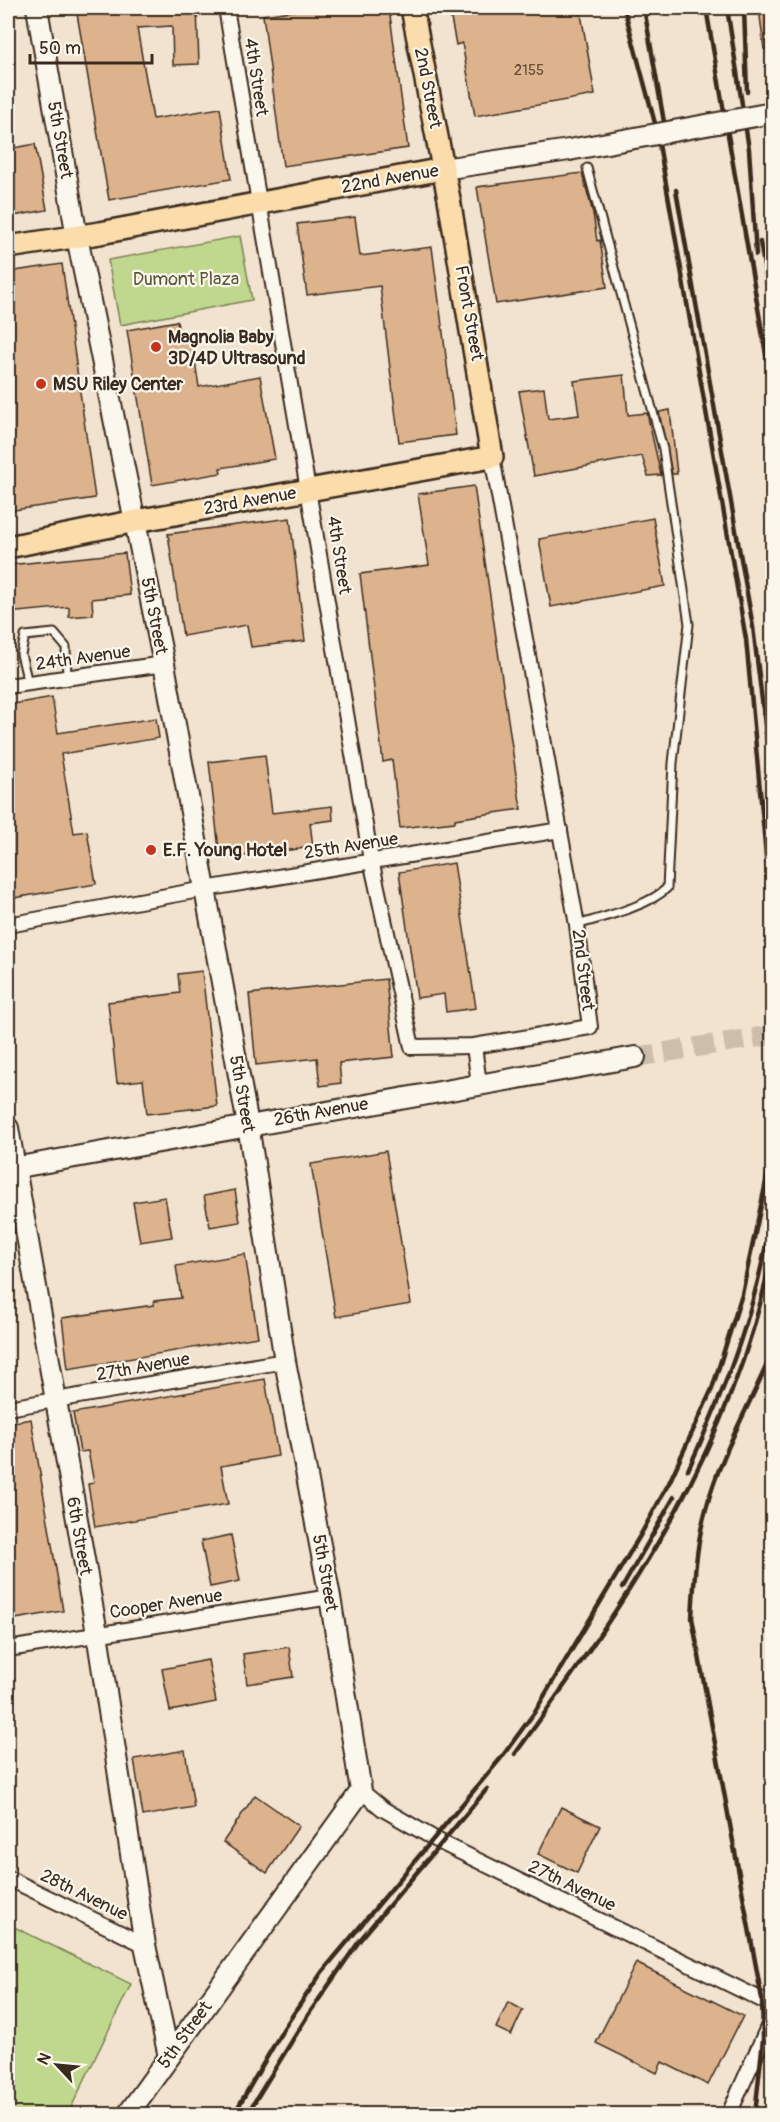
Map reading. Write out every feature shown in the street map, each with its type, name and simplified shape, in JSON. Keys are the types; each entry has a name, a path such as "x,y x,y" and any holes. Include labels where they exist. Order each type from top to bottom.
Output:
{"main road":[{"name":"2nd Street","path":"412,8 443,169"},
{"name":"22nd Avenue","path":"8,247 77,237 443,169"},
{"name":"Front Street","path":"443,169 492,457"},
{"name":"23rd Avenue","path":"8,547 136,521 492,457"}],"street":[{"name":"5th Street","path":"37,8 77,237 164,664 248,1125 285,1361 330,1597 361,1791 128,2115"},
{"name":"4th Street","path":"226,8 371,860 412,1047 474,1046"},
{"name":"22nd Avenue","path":"443,169 569,150 772,113"},
{"name":"2nd Street","path":"474,1046 590,1027 578,925 492,457"},
{"name":"24th Avenue","path":"8,686 164,664"},
{"name":"25th Avenue","path":"8,925 371,860 560,830"},
{"path":"474,1046 479,1084"},
{"name":"26th Avenue","path":"11,1169 635,1057"},
{"name":"6th Street","path":"8,1128 11,1169 97,1634 145,1945 168,2057"},
{"name":"27th Avenue","path":"8,1408 285,1361"},
{"name":"Cooper Avenue","path":"8,1649 330,1597"},
{"name":"27th Avenue","path":"361,1791 384,1809 442,1843 772,2005"},
{"name":"28th Avenue","path":"8,1878 145,1945"},
{"path":"729,2115 772,2018"}],"lane":[{"path":"578,925 625,909 661,894 667,888 673,764 689,624 663,449 587,168"},
{"path":"28,684 21,654 25,636 54,633 66,647 67,678"}],"green space":[{"name":"Dumont Plaza","path":"240,236 252,300 120,325 108,260"},
{"path":"8,1924 131,1984 68,2114 8,2114"}],"building":[{"path":"76,8 197,8 199,64 173,65 172,26 137,28 153,119 220,108 231,179 109,200"},
{"path":"314,8 389,8 408,148 283,166 263,15"},
{"path":"449,8 580,8 595,95 475,116 462,43 456,45"},
{"path":"759,8 772,8 772,49 764,49"},
{"path":"35,144 47,210 8,217 8,149"},
{"path":"582,173 593,213 597,241 600,240 607,287 496,304 477,187"},
{"path":"355,217 360,256 432,247 456,435 399,442 380,286 307,295 297,224"},
{"name":"MSU Riley Center","path":"62,264 95,498 8,511 8,272"},
{"path":"177,321 179,336 191,335 199,387 260,376 275,459 220,468 221,473 152,485 127,330"},
{"path":"624,375 628,415 647,413 661,475 648,476 642,456 534,476 519,391 544,388 548,419 579,415 574,381"},
{"path":"670,410 677,474 672,474 659,412"},
{"path":"474,486 521,809 455,819 455,822 400,828 392,760 383,762 360,574 429,565 418,494"},
{"path":"290,518 305,641 251,647 247,625 183,636 168,534"},
{"path":"653,518 665,586 551,607 539,539"},
{"path":"125,553 130,595 92,599 93,615 69,617 69,607 8,613 8,565"},
{"path":"52,697 58,733 156,718 159,738 61,754 74,833 87,831 96,884 8,899 8,705"},
{"path":"265,755 272,813 332,806 333,820 310,823 313,847 220,859 209,762"},
{"path":"454,863 476,1008 446,1012 444,994 417,998 399,872"},
{"path":"202,971 217,1106 147,1114 143,1080 117,1083 108,1002 180,993 178,974"},
{"path":"386,979 394,1057 339,1063 341,1083 320,1086 317,1058 256,1065 249,994"},
{"path":"386,1151 411,1304 336,1317 311,1164"},
{"path":"235,1190 240,1222 210,1227 204,1196"},
{"path":"165,1197 172,1237 140,1242 133,1202"},
{"path":"245,1254 258,1337 68,1369 62,1318 154,1305 154,1301 181,1298 176,1266"},
{"path":"265,1379 278,1456 221,1466 228,1504 95,1527 88,1484 94,1483 88,1451 80,1452 73,1413"},
{"path":"31,1419 63,1611 9,1620 8,1423"},
{"path":"231,1535 240,1581 210,1587 201,1541"},
{"path":"289,1647 293,1677 247,1684 243,1654"},
{"path":"208,1660 216,1702 170,1711 162,1669"},
{"path":"185,1750 194,1807 143,1816 134,1759"},
{"path":"255,1795 299,1826 267,1873 223,1842"},
{"path":"561,1807 600,1826 577,1873 538,1854"},
{"path":"636,1963 743,2016 708,2085 662,2062 657,2073 596,2043"},
{"path":"508,2002 523,2010 511,2035 496,2028"}],"tunnel":[{"path":"635,1057 772,1035"}],"railway":[{"path":"624,8 656,127 746,639 772,920"},
{"path":"644,8 667,139"},
{"path":"706,8 772,389"},
{"path":"727,8 749,149 756,255"},
{"path":"744,8 747,92"},
{"path":"676,190 753,627 772,782"},
{"path":"760,242 772,313"},
{"path":"234,2114 284,2028 322,1972 501,1758 534,1713 641,1534 669,1483 712,1389 742,1294 772,1154"},
{"path":"688,1470 740,1342 759,1276 772,1208"},
{"path":"515,1754 637,1578 704,1455 732,1390 755,1323 772,1252"},
{"path":"755,2114 763,2039 762,1999 692,1618 698,1550 712,1489 727,1450 772,1353"},
{"path":"622,1588 674,1497"},
{"path":"247,2114 308,2015 360,1940 487,1789"}],"place":[{"name":"Magnolia Baby 3D/4D Ultrasound","path":"156,347"},
{"name":"MSU Riley Center","path":"41,384"},
{"name":"E.F. Young Hotel","path":"151,850"}]}
